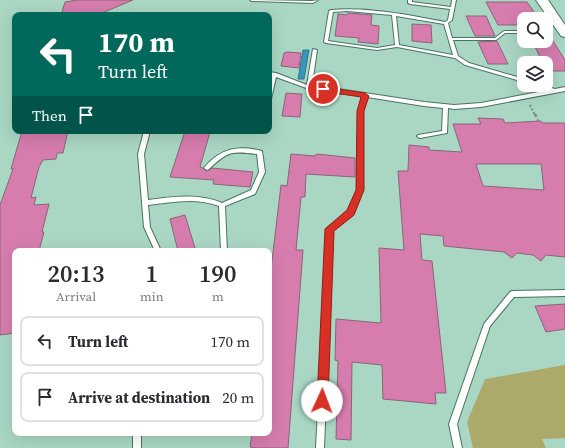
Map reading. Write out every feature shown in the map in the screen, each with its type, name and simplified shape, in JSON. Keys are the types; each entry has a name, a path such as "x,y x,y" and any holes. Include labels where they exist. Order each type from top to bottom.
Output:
{"main road":[{"path":"542,0 565,33"}],"lane":[{"path":"252,0 313,2 316,0"},
{"path":"410,0 410,3 453,8"},
{"path":"446,23 450,20 454,0"},
{"path":"446,23 365,10 331,11 326,42 377,49 397,46 456,57 467,64 517,80"},
{"path":"394,14 397,46"},
{"path":"446,23 456,57"},
{"path":"450,39 496,39 504,32 517,32"},
{"path":"309,87 315,50"},
{"path":"272,74 309,87 365,96 446,106 481,106 524,96 565,89"},
{"path":"320,448 330,229 351,213 360,190 361,111 365,96"},
{"path":"420,136 445,132 446,106"},
{"path":"146,134 142,154 147,227 157,248"},
{"path":"145,203 192,198 213,201 222,205 253,192 262,172 260,152 235,150 221,155 207,168"},
{"path":"222,205 224,248"},
{"path":"458,448 453,424 487,324 512,294 565,293"},
{"path":"137,436 137,448"}],"path":[{"path":"524,96 538,121"}],"shaded area":[{"path":"565,365 565,438 542,439 546,448 473,448 467,422 485,379"}],"water":[{"path":"303,50 309,50 304,79 298,79"}],"building":[{"path":"77,0 133,0 104,12 62,12 65,2"},
{"path":"486,2 527,2 534,12 517,12 517,25 498,25"},
{"path":"348,13 372,15 371,25 379,26 378,44 358,42 359,38 335,36 338,14 347,15"},
{"path":"466,16 486,16 495,36 475,36"},
{"path":"412,24 431,25 432,43 412,41"},
{"path":"497,41 508,64 488,64 478,42"},
{"path":"553,41 565,60 565,71 553,71 553,56 540,56 536,48 553,48"},
{"path":"284,53 301,53 299,68 281,66"},
{"path":"286,93 302,94 300,117 282,116"},
{"path":"478,118 503,119 505,123 541,121 542,123 565,123 565,257 546,255 541,261 533,255 517,253 512,258 504,252 444,246 443,236 420,234 422,260 432,261 446,393 435,393 436,404 383,399 382,365 352,362 351,440 336,439 338,361 335,360 336,319 381,323 379,248 404,250 398,171 408,171 409,145 429,147 429,150 462,152 453,124 481,124","holes":["476,164 541,164 544,190 483,186"]},
{"path":"21,134 67,134 63,153 57,153 56,159 43,160 39,167 31,198 36,197 34,205 49,204 42,232 44,232 40,248 12,248 12,333 0,335 0,205 13,169 11,169"},
{"path":"184,134 209,134 200,167 206,171 212,168 253,172 250,187 213,184 214,180 170,177"},
{"path":"291,154 314,156 317,154 355,158 355,177 306,174 305,197 301,197 296,250 303,250 288,448 256,448 250,447 252,436 272,436 272,261 281,185 287,186"},
{"path":"185,215 195,248 177,248 170,219"},
{"path":"565,304 565,329 546,332 535,306"}],"route":[{"path":"322,401 330,229 351,213 360,190 361,111 365,96 323,89"}]}
